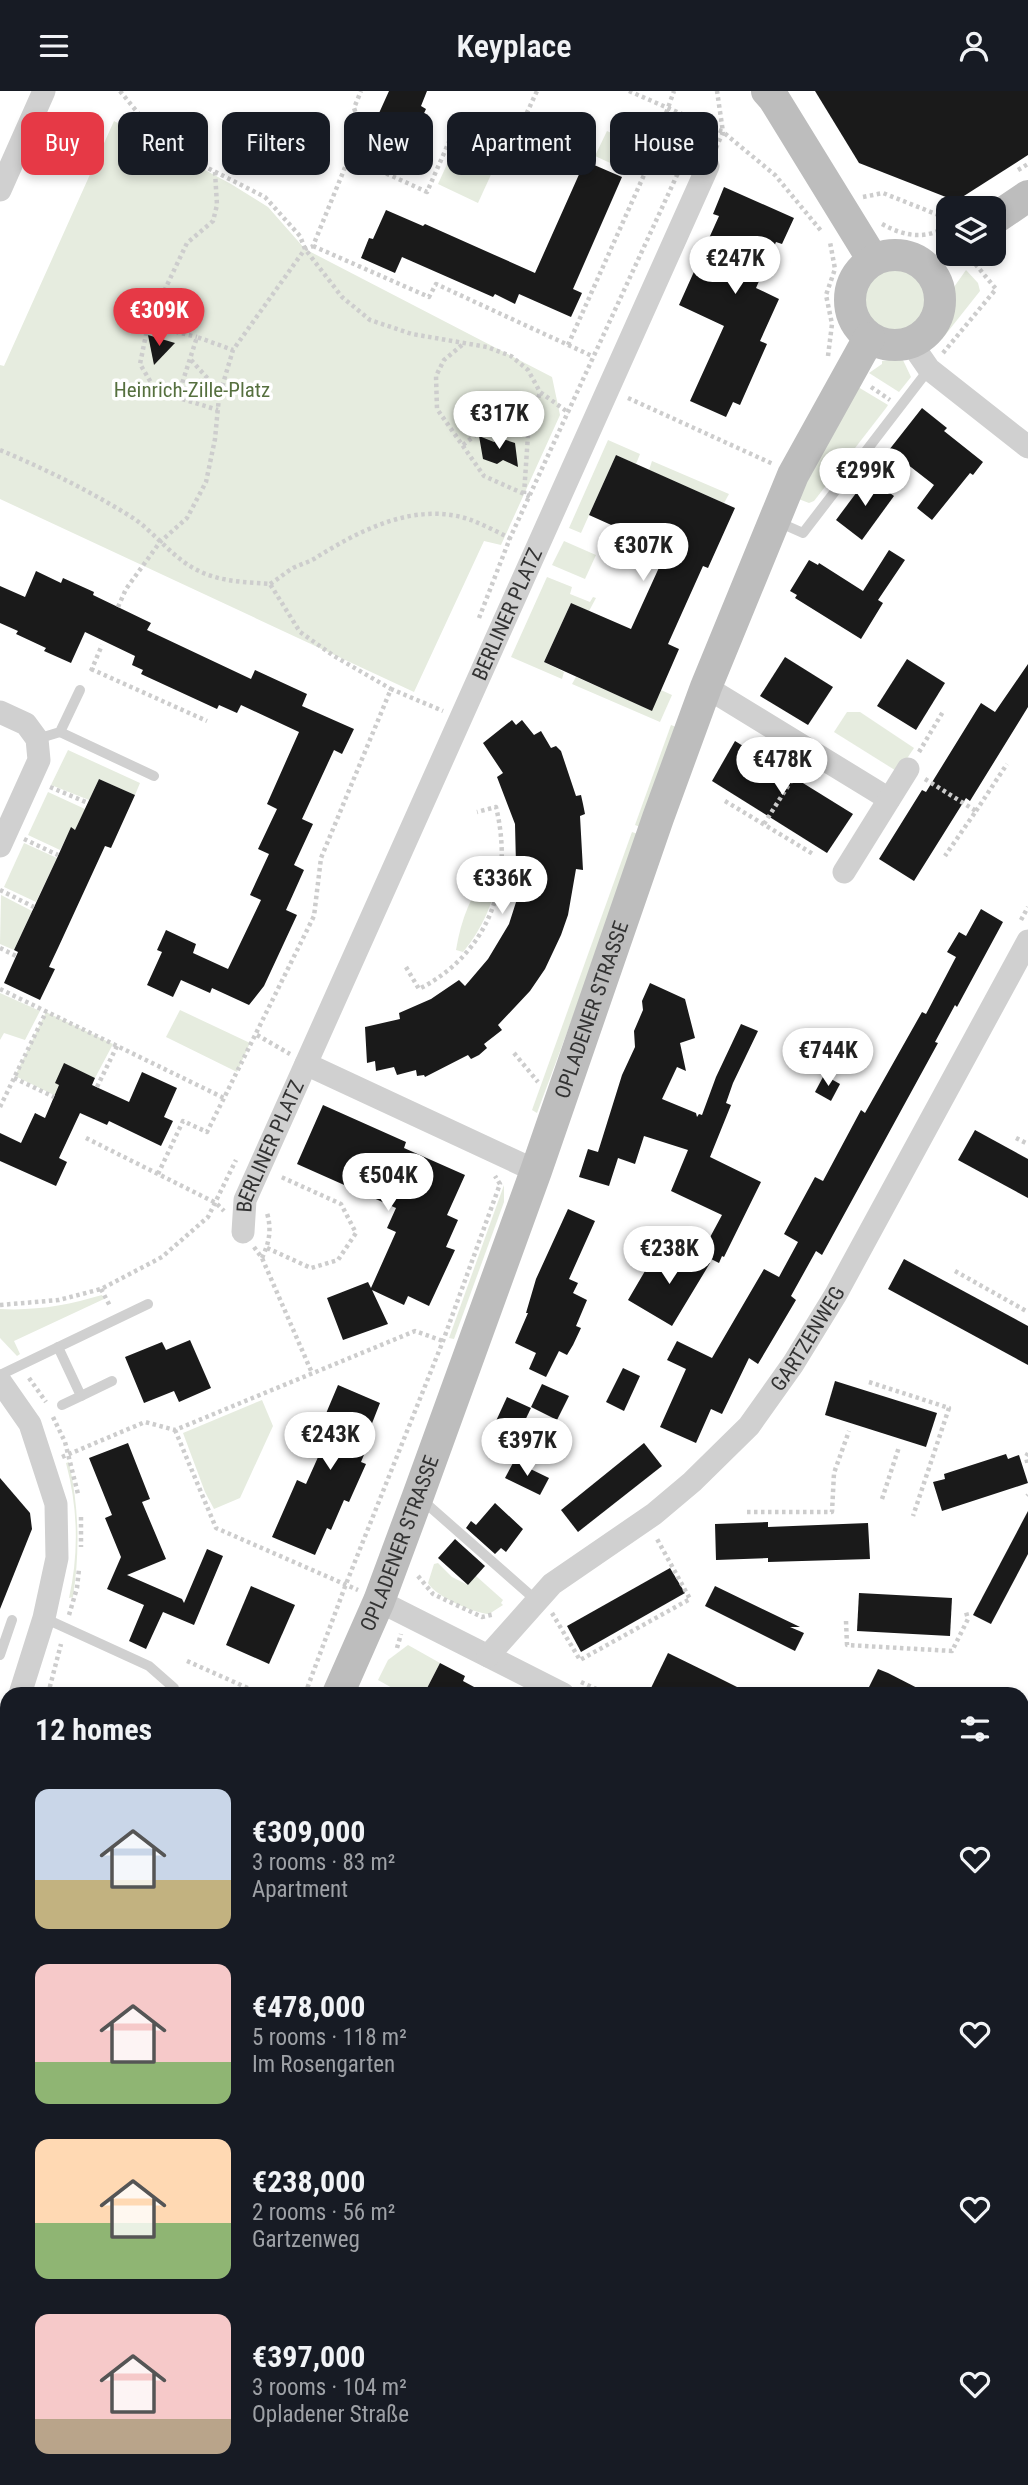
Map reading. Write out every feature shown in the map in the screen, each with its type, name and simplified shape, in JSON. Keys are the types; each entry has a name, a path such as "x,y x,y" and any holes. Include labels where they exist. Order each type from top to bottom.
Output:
{"street":[{"path":"0,191 44,91"},
{"path":"771,94 841,234 873,260"},
{"name":"BERLINER PLATZ","path":"243,1233 245,1200 704,175"},
{"path":"1006,211 1028,197"},
{"path":"936,249 920,262 897,255 873,260 860,270 852,283 849,298 851,314 858,328 869,338 890,345 911,343 923,336 933,325 939,312 942,266"},
{"name":"OPLADENER STRASSE","path":"341,1687 379,1601 418,1496 457,1346 536,1171 706,687 799,464 869,338"},
{"path":"911,343 929,369 1028,447"},
{"path":"706,687 889,799"},
{"path":"0,712 26,724 37,739 39,759 0,846"},
{"path":"844,872 908,769"},
{"name":"GARTZENWEG","path":"488,1656 552,1584 646,1519 692,1482 749,1426 793,1364 835,1294 1022,934"},
{"name":"BERLINER PLATZ","path":"306,1064 536,1171"},
{"path":"0,1381 30,1425 56,1504 57,1558 44,1618 22,1687"},
{"path":"379,1601 549,1687"}],"lane":[{"path":"774,520 803,533 929,369"},
{"path":"60,732 80,690"},
{"path":"37,739 60,732 154,776"},
{"path":"0,1375 148,1304"},
{"path":"58,1347 81,1395"},
{"path":"62,1405 112,1381"},
{"path":"418,1496 537,1601"},
{"path":"44,1618 149,1665 173,1687"},
{"path":"0,1655 12,1620"}],"path":[{"path":"120,91 147,124 169,144 190,159 265,197 300,236 305,249 342,297 370,320 412,334 487,347 511,356 528,370 540,392 567,412 593,422"},
{"path":"356,112 354,107 361,91"},
{"path":"390,175 427,192 452,135 505,160 537,91"},
{"path":"629,91 677,112"},
{"path":"568,345 644,175 670,109 674,91"},
{"path":"717,91 723,132 718,143"},
{"path":"718,130 775,175 841,234"},
{"path":"313,246 344,166"},
{"path":"215,171 217,205 213,221 187,243 148,325 140,364 156,391 218,410"},
{"path":"510,538 527,495 677,175"},
{"path":"862,197 883,193 936,214"},
{"path":"828,359 832,324 826,295 835,269 841,234 873,215 880,224 894,231 915,237 936,235"},
{"path":"118,607 126,589 160,542 187,518 206,482 220,392 233,350 305,249 313,246 429,297 436,284 592,356"},
{"path":"929,369 996,289 977,266"},
{"path":"148,325 197,337 233,350"},
{"path":"178,396 197,337"},
{"path":"462,344 444,360 436,376 437,409 484,476 554,507"},
{"path":"190,360 220,392"},
{"path":"863,381 899,406"},
{"path":"608,388 776,465"},
{"path":"527,495 528,435 540,392"},
{"path":"463,445 483,429 528,435"},
{"path":"0,450 46,469 100,497 143,524 160,542 196,569 228,581 270,584 338,544 389,521 411,516 435,515 469,519 536,551"},
{"path":"270,584 300,632 334,656 391,689 460,719"},
{"path":"80,690 102,645"},
{"path":"91,669 206,721"},
{"path":"159,1174 183,1121 207,1132 314,916 321,858 391,689"},
{"path":"944,710 908,769 976,811"},
{"path":"764,824 810,751"},
{"path":"945,856 1007,764"},
{"path":"48,786 88,803"},
{"path":"726,801 813,854"},
{"path":"406,968 419,989 435,981 472,945 491,914 500,884 502,834 496,807 477,812"},
{"path":"24,838 58,855"},
{"path":"0,890 34,907"},
{"path":"1022,934 1028,907"},
{"path":"0,948 16,956"},
{"path":"0,989 224,1098"},
{"path":"0,1107 46,1011"},
{"path":"257,1035 306,1064"},
{"path":"97,1087 117,1046"},
{"path":"513,1053 538,1082"},
{"path":"535,1092 543,1070"},
{"path":"15,1078 54,1097"},
{"path":"0,1305 58,1300 101,1289 162,1257 208,1217 216,1203 86,1138"},
{"path":"1016,1138 1028,1145"},
{"path":"308,1687 346,1584 457,1346 500,1184 491,1170"},
{"path":"267,1248 311,1268 338,1260 356,1233 341,1204 275,1174 271,1183"},
{"path":"262,1258 267,1248 270,1221 267,1211"},
{"path":"243,1233 262,1258 312,1373"},
{"path":"955,1271 1028,1312"},
{"path":"45,1465 145,1422 175,1430 415,1331 457,1346"},
{"path":"869,1382 949,1408 913,1516"},
{"path":"175,1430 216,1528 379,1601"},
{"path":"747,1511 832,1512 834,1473 849,1431"},
{"path":"882,1499 899,1447"},
{"path":"1028,1453 1028,1466"},
{"path":"537,1601 553,1614 580,1660 691,1599 646,1519"},
{"path":"418,1576 433,1594 482,1617 499,1613 513,1628"},
{"path":"846,1621 847,1645 952,1651 968,1619 966,1612"},
{"path":"187,1661 245,1687"}],"green space":[{"name":"Heinrich-Zille-Platz","path":"114,121 118,123 118,175 208,175 208,172 268,207 305,249 552,377 560,415 501,545 484,541 414,692 0,499 0,365 4,366 90,175 104,175 104,143"},
{"path":"607,131 610,132 610,163 596,156"},
{"path":"447,164 447,175 491,175 478,203 438,184"},
{"path":"888,268 900,268 917,277 924,288 924,312 917,323 900,332 888,332 876,327 867,318 862,306 862,294 867,282 876,273"},
{"path":"966,270 978,283 980,291 942,339 938,336 948,318 954,287"},
{"path":"902,358 911,377 899,392 869,373 882,364 882,361"},
{"path":"858,387 888,405 814,501 809,503 796,498"},
{"path":"608,440 640,454 636,464 616,455 581,533 569,528"},
{"path":"652,461 729,494 724,503 649,470"},
{"path":"564,541 596,555 585,579 552,565"},
{"path":"547,577 572,587 570,594 590,602 593,597 596,598 589,611 571,603 544,662 564,672 562,679 511,657"},
{"path":"576,677 651,710 661,690 672,695 660,722 572,684"},
{"path":"847,712 860,712 914,748 898,772 834,732"},
{"path":"671,725 676,727 640,827 635,825"},
{"path":"68,750 140,783 135,795 99,779 89,800 51,785"},
{"path":"48,792 85,809 75,830 71,828 60,850 28,835"},
{"path":"632,832 638,834 537,1113 532,1110"},
{"path":"24,843 57,858 36,902 4,887"},
{"path":"490,870 499,873 486,915 463,952 456,950 468,907"},
{"path":"1,895 32,911 14,950 0,944"},
{"path":"0,993 40,1011 25,1040 4,1033 0,1040"},
{"path":"180,1010 250,1043 237,1072 166,1037"},
{"path":"46,1012 113,1044 95,1078 64,1064 63,1087 58,1097 15,1076"},
{"path":"504,1185 504,1202 454,1339 449,1338"},
{"path":"102,1295 104,1299 14,1341 20,1354 17,1356 0,1338 0,1309 52,1307"},
{"path":"262,1400 273,1426 240,1498 214,1509 183,1433"},
{"path":"69,1462 77,1513 77,1563 73,1597 69,1598 76,1531 66,1463"},
{"path":"438,1563 452,1577 468,1585 476,1576 503,1600 503,1605 489,1614 482,1613 439,1594 428,1583 434,1564"},
{"path":"408,1645 440,1663 428,1687 390,1687 378,1680 388,1660"}],"building":[{"path":"389,91 427,91 421,106 426,109 425,112 380,112"},
{"path":"815,91 1028,91 1028,155 964,196 943,196 859,163"},
{"path":"596,166 610,172 610,175 622,177 573,289 582,293 571,317 519,294 515,304 495,294 493,297 402,257 395,273 361,258 369,238 373,239 386,210 423,226 425,224 535,273 579,175 596,175"},
{"path":"724,187 794,218 782,244 776,242 756,288 779,299 760,341 767,344 740,405 733,402 726,417 690,401 724,326 679,305 719,216 713,214"},
{"path":"148,335 175,343 154,365"},
{"path":"922,408 947,428 944,431 983,462 973,475 970,473 932,520 917,508 934,485 889,450"},
{"path":"479,436 494,442 500,438 515,443 518,467 503,460 497,464 483,459"},
{"path":"616,455 735,508 708,568 703,566 668,644 679,649 652,711 544,662 571,603 631,629 667,550 589,515"},
{"path":"868,477 894,496 862,540 836,520"},
{"path":"889,550 905,560 878,600 883,603 861,639 795,598 797,595 790,591 809,560 818,565 819,563 863,591"},
{"path":"36,571 61,583 63,578 94,592 93,595 151,623 147,630 251,679 255,670 307,694 302,706 354,729 342,754 334,750 302,819 313,824 294,865 304,870 286,910 297,915 264,986 249,1005 212,988 210,993 181,980 173,997 147,985 162,952 157,950 166,930 196,944 193,953 228,969 261,900 250,895 269,854 258,849 277,809 267,804 299,732 241,705 237,713 219,705 217,709 141,674 143,670 132,665 135,656 85,632 71,663 16,634 18,631 0,623 0,586 25,597"},
{"path":"785,657 833,687 808,725 760,696"},
{"path":"907,659 945,683 916,730 877,706"},
{"path":"1028,664 1028,707 970,801 966,798 914,881 879,859 922,790 926,792 981,703 995,712"},
{"path":"512,720 516,725 522,720 534,735 541,731 551,748 556,746 561,751 576,796 581,795 585,814 580,816 583,870 576,869 568,915 561,935 545,969 530,991 498,1025 502,1030 484,1044 487,1048 479,1055 471,1059 468,1055 425,1077 417,1076 416,1070 397,1075 394,1067 376,1071 375,1061 367,1063 365,1027 400,1019 399,1013 431,999 459,980 465,986 488,959 509,924 523,865 516,865 515,824 497,777 503,773 483,743"},
{"path":"735,741 853,814 827,853 712,781"},
{"path":"99,779 135,795 111,848 105,846 49,967 55,969 40,1000 4,983 18,952 14,950 71,827 75,830"},
{"path":"981,909 1003,922 957,1007 955,1005 935,1042 938,1043 822,1255 816,1251 791,1296 796,1300 758,1364 749,1358 722,1414 711,1409 696,1443 660,1427 686,1369 667,1360 677,1341 712,1358 764,1269 779,1277 798,1242 784,1234 815,1177 823,1181 861,1110 865,1113 922,1012 926,1014 956,957 947,952 959,932 966,936"},
{"path":"650,983 685,999 695,1038 680,1043 686,1071 677,1067 662,1099 696,1113 697,1117 702,1115 716,1077 741,1024 758,1031 733,1083 726,1103 731,1105 710,1157 761,1182 719,1263 701,1254 722,1215 671,1191 688,1150 644,1136 635,1164 618,1158 609,1186 579,1177 588,1149 598,1152 622,1075 635,1047 634,1031"},
{"path":"64,1063 95,1078 92,1085 129,1102 142,1072 177,1088 164,1117 173,1121 161,1146 109,1121 107,1125 80,1113 59,1158 67,1162 56,1186 0,1161 0,1133 21,1143 35,1113 45,1118 59,1085 55,1083"},
{"path":"824,1075 840,1084 831,1101 815,1092"},
{"path":"323,1105 406,1142 404,1148 465,1175 447,1215 458,1220 446,1247 455,1250 429,1306 408,1296 404,1305 372,1290 388,1324 343,1340 327,1298 368,1282 371,1288 396,1232 387,1228 396,1208 297,1164"},
{"path":"975,1130 1028,1159 1028,1198 958,1160"},
{"path":"568,1209 595,1221 569,1279 578,1283 573,1293 587,1300 576,1326 581,1328 573,1345 567,1355 559,1351 546,1377 529,1369 536,1353 515,1343 528,1313 536,1279"},
{"path":"685,1249 710,1263 672,1326 628,1300 655,1254 675,1266"},
{"path":"904,1259 1028,1326 1028,1365 888,1289"},
{"path":"190,1340 211,1388 179,1402 174,1391 144,1403 125,1357 162,1342 166,1350"},
{"path":"623,1368 640,1376 624,1411 606,1402"},
{"path":"835,1381 937,1413 926,1447 825,1415"},
{"path":"542,1384 569,1396 557,1420 531,1407"},
{"path":"338,1385 380,1403 369,1431 373,1433 361,1462 366,1464 349,1502 344,1500 331,1530 327,1528 315,1555 272,1537 297,1480 306,1484 323,1446 314,1442"},
{"path":"507,1397 531,1408 520,1431 496,1421"},
{"path":"128,1443 150,1499 142,1502 166,1559 127,1575 182,1599 184,1603 207,1549 223,1556 194,1625 163,1612 146,1649 129,1641 144,1605 107,1589 121,1557 105,1518 112,1515 89,1458"},
{"path":"644,1443 662,1466 578,1532 561,1510"},
{"path":"1006,1454 1008,1459 1019,1455 1028,1483 942,1511 933,1482 945,1479 944,1474"},
{"path":"514,1461 549,1478 540,1495 505,1478"},
{"path":"0,1478 30,1513 32,1529 0,1609"},
{"path":"495,1503 523,1529 506,1552 501,1548 495,1554 466,1528 471,1521 476,1525"},
{"path":"1028,1511 1028,1554 991,1624 973,1615"},
{"path":"768,1522 768,1527 868,1523 870,1559 768,1562 768,1558 716,1560 715,1524"},
{"path":"455,1539 485,1566 468,1585 438,1558"},
{"path":"670,1568 685,1593 581,1652 567,1626"},
{"path":"251,1586 295,1605 269,1664 226,1645"},
{"path":"715,1586 800,1627 790,1627 804,1633 795,1651 705,1606"},
{"path":"859,1593 952,1598 950,1636 857,1631"},
{"path":"668,1653 737,1687 651,1687"},
{"path":"440,1663 465,1676 463,1681 474,1687 428,1687"},
{"path":"878,1669 915,1687 869,1687"}]}
